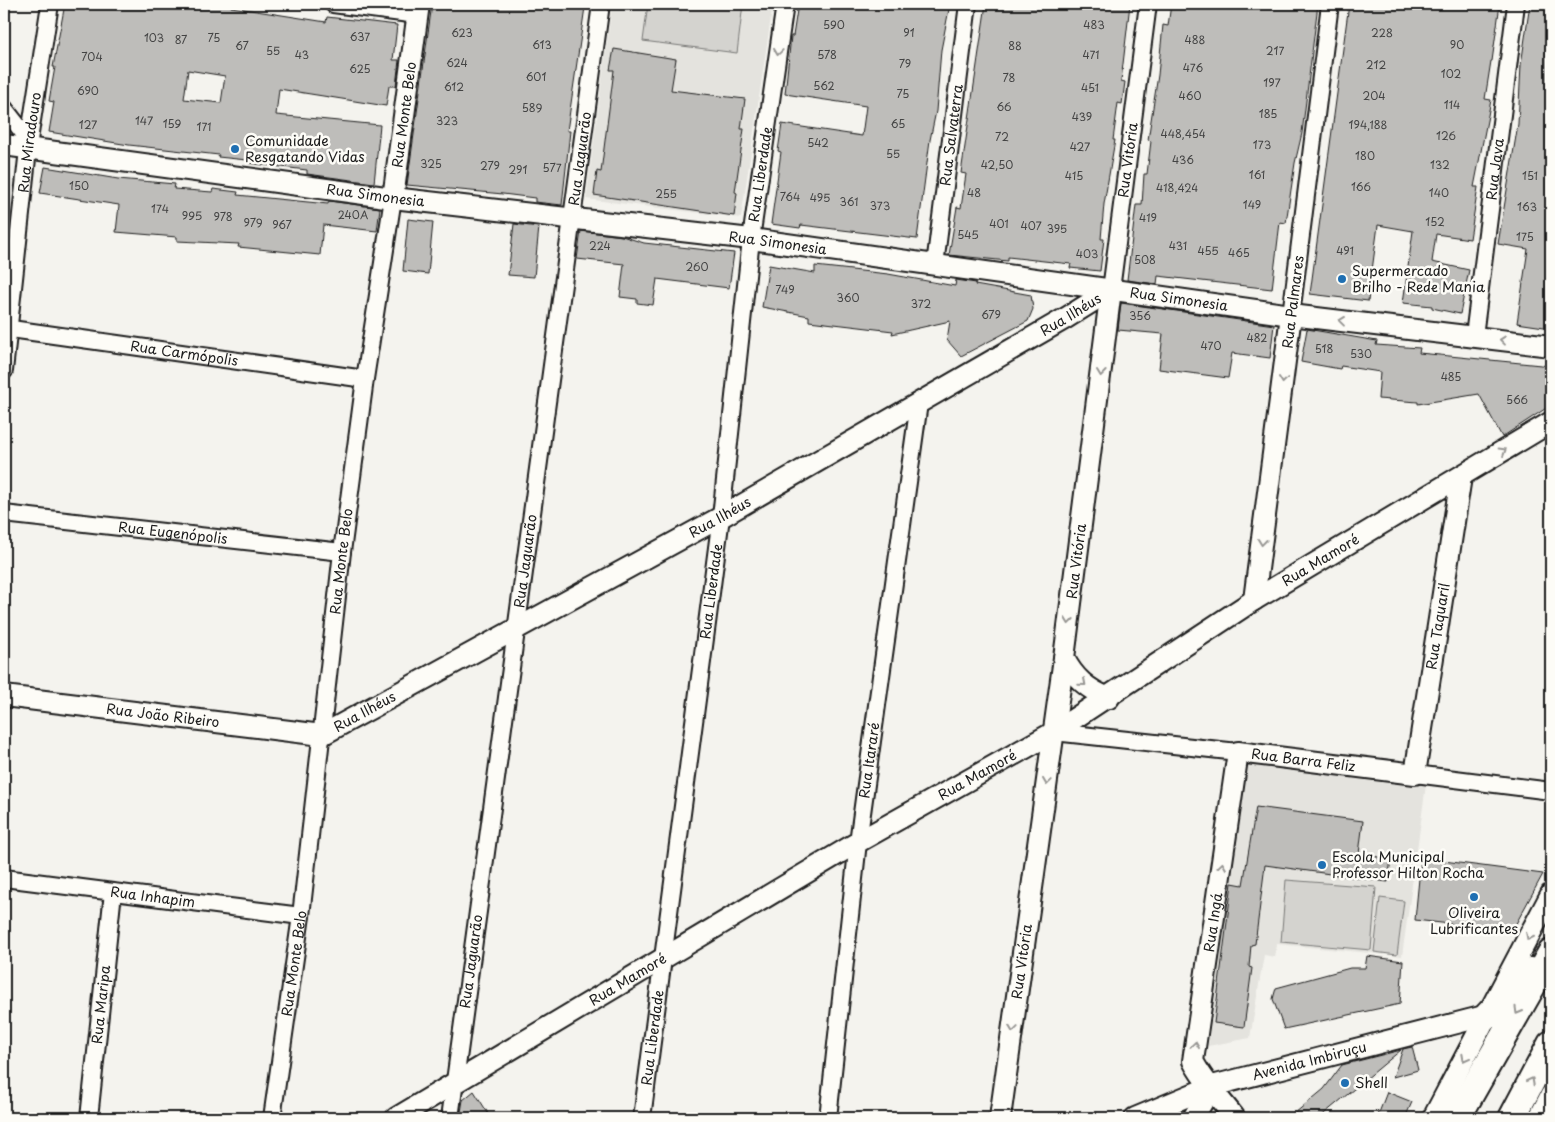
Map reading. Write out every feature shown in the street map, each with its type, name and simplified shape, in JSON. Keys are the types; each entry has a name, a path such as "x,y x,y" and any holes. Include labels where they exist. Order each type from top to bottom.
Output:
{"highway":[{"path":"1488,1015 1551,949"},
{"path":"1457,1118 1551,953"},
{"path":"1512,1118 1551,1044"}],"street":[{"name":"Rua Miradouro","path":"4,371 7,329 29,144 50,4"},
{"path":"333,4 418,9"},
{"name":"Rua Jaguarão","path":"450,1118 602,4"},
{"name":"Rua Liberdade","path":"642,1118 721,516 751,239 785,4"},
{"name":"Rua Salvaterra","path":"935,265 968,4"},
{"name":"Rua Vitória","path":"1000,1118 1064,658 1148,4"},
{"name":"Rua Palmares","path":"1254,600 1292,315 1330,4"},
{"name":"Rua Java","path":"1474,336 1516,4"},
{"name":"Rua Monte Belo","path":"272,1118 301,916 342,552 365,379 394,198 418,9"},
{"path":"4,108 29,144"},
{"name":"Rua Simonesia","path":"4,145 29,144 394,198 751,239 935,265 1073,294 1111,290 1292,315 1551,346"},
{"name":"Rua Ilhéus","path":"322,735 721,516 1066,318 1073,294 1111,290"},
{"path":"1073,294 1099,320 1106,335"},
{"name":"Rua Carmópolis","path":"7,329 365,379"},
{"name":"Rua Itararé","path":"828,1118 858,842 919,403"},
{"name":"Rua Mamoré","path":"396,1118 454,1086 858,842 1054,732 1109,698 1254,600 1551,422"},
{"name":"Rua Taquaril","path":"1415,774 1461,477"},
{"name":"Rua Eugenópolis","path":"4,514 342,552"},
{"path":"1064,658 1070,671 1081,682 1096,693 1109,698"},
{"name":"Rua João Ribeiro","path":"4,696 322,735"},
{"name":"Rua Barra Feliz","path":"1054,732 1238,752 1551,792"},
{"name":"Rua Ingá","path":"1235,1118 1212,1086 1200,1074 1193,1061 1238,752"},
{"name":"Rua Inhapim","path":"4,878 301,916"},
{"name":"Rua Maripa","path":"89,1118 113,892"},
{"path":"1433,1118 1551,894"},
{"name":"Avenida Imbiruçu","path":"1135,1118 1212,1086 1488,1015"},
{"path":"1193,1118 1212,1086"},
{"path":"1539,1118 1551,1095"}],"shaded area":[{"path":"612,4 773,4 741,218 586,199"},
{"path":"648,4 743,4 737,53 643,41"},
{"name":"Escola Municipal Professor Hilton Rocha","path":"1242,757 1426,785 1402,956 1277,944 1275,957 1264,955 1250,1038 1208,1046"},
{"path":"1286,880 1376,887 1371,950 1281,942"},
{"path":"1380,898 1404,901 1397,955 1374,952"}],"building":[{"path":"65,4 134,4 147,6 147,4 190,4 206,6 207,4 231,4 231,7 326,22 327,17 397,25 393,60 399,60 396,86 389,86 386,106 279,89 276,115 380,125 374,183 307,174 307,170 247,163 247,160 218,157 219,155 129,145 49,132 54,102 49,101 55,67 53,67","holes":["188,70 225,76 221,103 184,99"]},
{"path":"432,4 561,4 585,7 567,131 570,131 562,205 535,202 535,198 407,185"},
{"path":"798,4 950,4 941,50 936,111 930,140 917,239 801,225 800,228 771,224 781,152 778,151 782,124 862,136 866,106 785,94 791,36 793,36"},
{"path":"986,4 1130,4 1121,81 1125,82 1122,104 1118,103 1113,140 1115,140 1104,204 1101,239 1104,239 1100,271 1070,268 1071,264 1008,257 1008,261 949,255 957,207 961,208 966,174 961,173"},
{"path":"1171,4 1318,4 1302,133 1295,163 1286,223 1280,222 1272,289 1158,276 1157,284 1127,280 1136,205 1142,205 1144,174 1147,174 1151,141 1148,140 1158,75 1163,25 1168,26"},
{"path":"1349,4 1500,4 1485,99 1491,100 1474,187 1478,187 1470,239 1436,234 1432,262 1469,270 1460,314 1432,308 1432,306 1403,303 1413,231 1378,225 1368,301 1310,294"},
{"path":"1530,4 1551,4 1551,328 1517,323 1528,249 1498,244 1518,124 1521,65"},
{"path":"614,49 676,59 671,90 745,99 741,129 744,129 735,192 737,193 734,216 594,195 597,171 601,172 614,70 610,70"},
{"path":"45,167 118,179 175,184 174,189 212,192 213,189 238,192 237,195 328,204 329,201 380,208 377,231 323,225 320,255 238,247 239,244 177,241 177,237 116,232 119,205 40,193"},
{"path":"408,219 433,222 428,274 403,271"},
{"path":"514,224 539,227 534,277 508,275"},
{"path":"581,231 622,236 644,243 734,253 729,288 657,279 653,305 637,303 637,299 620,297 624,264 577,259"},
{"path":"769,265 815,273 815,266 888,274 955,286 956,280 976,283 975,285 1031,295 1033,309 1028,321 961,356 947,340 950,321 892,334 893,331 809,321 809,316 762,307"},
{"path":"1121,303 1274,325 1270,358 1232,353 1228,378 1159,369 1163,334 1118,330"},
{"path":"1307,329 1377,341 1376,345 1420,348 1419,353 1551,366 1551,405 1502,437 1479,394 1418,404 1418,402 1378,399 1380,372 1341,366 1340,369 1301,362"},
{"path":"1256,807 1363,821 1359,854 1391,859 1388,882 1265,865 1255,944 1251,945 1249,967 1252,968 1244,1027 1214,1023 1232,883 1243,885"},
{"name":"Oliveira Lubrificantes","path":"1421,858 1543,874 1512,931 1415,920"},
{"path":"1367,956 1403,961 1400,1004 1284,1029 1273,999 1276,988 1350,968 1365,968"},
{"path":"1412,1047 1418,1070 1393,1077 1403,1049"},
{"name":"Shell","path":"1401,1050 1319,1118 1289,1118 1324,1089 1342,1065"},
{"path":"474,1091 491,1118 460,1118 463,1100"},
{"path":"1387,1092 1412,1102 1405,1118 1377,1118"}],"place":[{"name":"Comunidade Resgatando Vidas","path":"235,149"},
{"name":"Supermercado Brilho - Rede Mania","path":"1342,279"},
{"name":"Escola Municipal Professor Hilton Rocha","path":"1322,865"},
{"name":"Oliveira Lubrificantes","path":"1474,897"},
{"name":"Shell","path":"1345,1083"}]}
